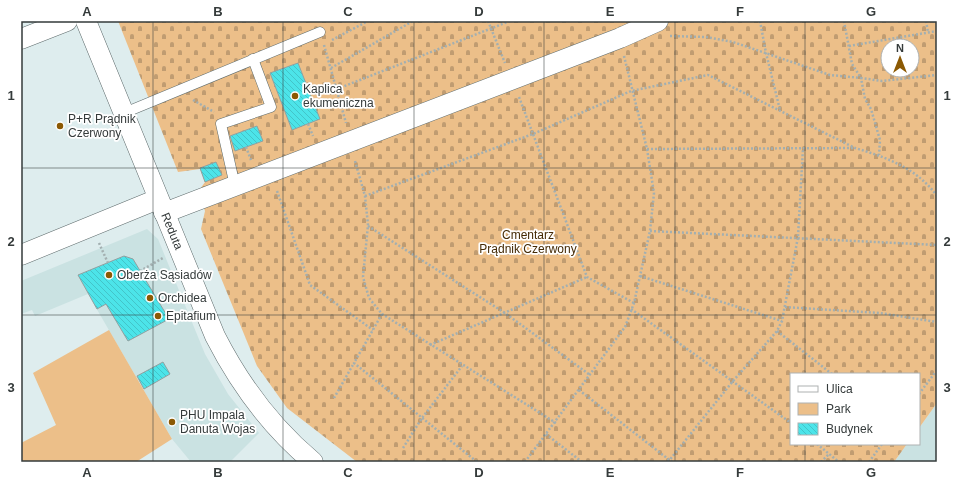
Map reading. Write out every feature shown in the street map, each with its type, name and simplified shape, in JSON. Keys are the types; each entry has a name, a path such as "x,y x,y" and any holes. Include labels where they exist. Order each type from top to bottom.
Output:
{"street":[{"path":"21,39 67,21"},
{"name":"Reduta","path":"86,21 215,336 229,364 268,419 313,462"},
{"path":"21,255 161,206 235,186 351,140 620,38 663,28"}],"lane":[{"path":"124,113 320,32"},
{"path":"235,186 221,124 271,107 253,60"}],"path":[{"path":"324,44 368,21"},
{"path":"331,68 413,21"},
{"path":"488,21 512,79 587,277 634,303"},
{"path":"337,89 510,21"},
{"path":"760,21 780,110"},
{"path":"844,21 852,64 862,78 865,99 871,109 880,140 879,155"},
{"path":"926,21 928,32"},
{"path":"933,21 937,23"},
{"path":"663,28 733,42 830,75 862,78 882,82 937,75"},
{"path":"849,46 937,30"},
{"path":"320,32 351,140 365,196 368,225 363,277 369,298 382,314 462,366 556,423"},
{"path":"525,462 556,423 625,326 634,303 650,231 654,193 646,149 631,91 620,38"},
{"path":"365,196 533,134 631,91 708,75 855,148 879,155 906,168 930,187 937,196"},
{"path":"176,91 229,122"},
{"path":"579,390 670,461 733,381 777,331 782,321 798,237 803,148"},
{"path":"646,149 855,148"},
{"path":"270,172 310,285 373,330"},
{"path":"368,225 505,313 590,375"},
{"path":"650,231 798,237 937,245"},
{"path":"98,241 108,263"},
{"path":"140,271 167,255"},
{"path":"640,276 782,321"},
{"path":"430,345 587,277"},
{"path":"785,307 880,313 937,322"},
{"path":"631,308 790,422"},
{"path":"334,398 382,314"},
{"path":"777,331 831,373"},
{"path":"354,363 477,462"},
{"path":"403,448 422,418 462,366"},
{"path":"920,393 937,370"},
{"path":"546,434 582,462"},
{"path":"818,445 839,462"},
{"path":"869,462 881,445"},
{"path":"821,462 829,454"}],"shaded area":[{"path":"147,229 158,239 205,354 228,394 259,433 230,462 191,462 172,439 88,294 35,316 32,310 21,314 21,281"},
{"path":"937,403 937,462 894,462 906,445 920,445 920,427"}],"green space":[{"name":"Cmentarz Prądnik Czerwony","path":"118,21 937,21 937,403 920,427 920,373 790,373 790,445 906,445 894,462 357,462 287,408 257,366 201,229 205,211 198,192 205,182 200,169 178,172"},
{"path":"109,330 172,439 136,462 21,462 21,443 56,425 33,373"}],"building":[{"name":"Kaplica ekumeniczna","path":"298,63 320,119 292,130 270,73"},
{"path":"257,126 263,141 235,151 230,136"},
{"path":"216,162 222,175 205,182 200,168"},
{"path":"124,256 133,259 169,319 128,341 106,304 97,309 78,275"},
{"path":"163,362 170,374 144,389 137,376"}],"place":[{"name":"Kaplica ekumeniczna","path":"295,96"},
{"name":"P+R Prądnik Czerwony","path":"60,126"},
{"name":"Oberża Sąsiadów","path":"109,275"},
{"name":"Orchidea","path":"150,298"},
{"name":"Epitafium","path":"158,316"},
{"name":"PHU Impala Danuta Wojas","path":"172,422"}]}
